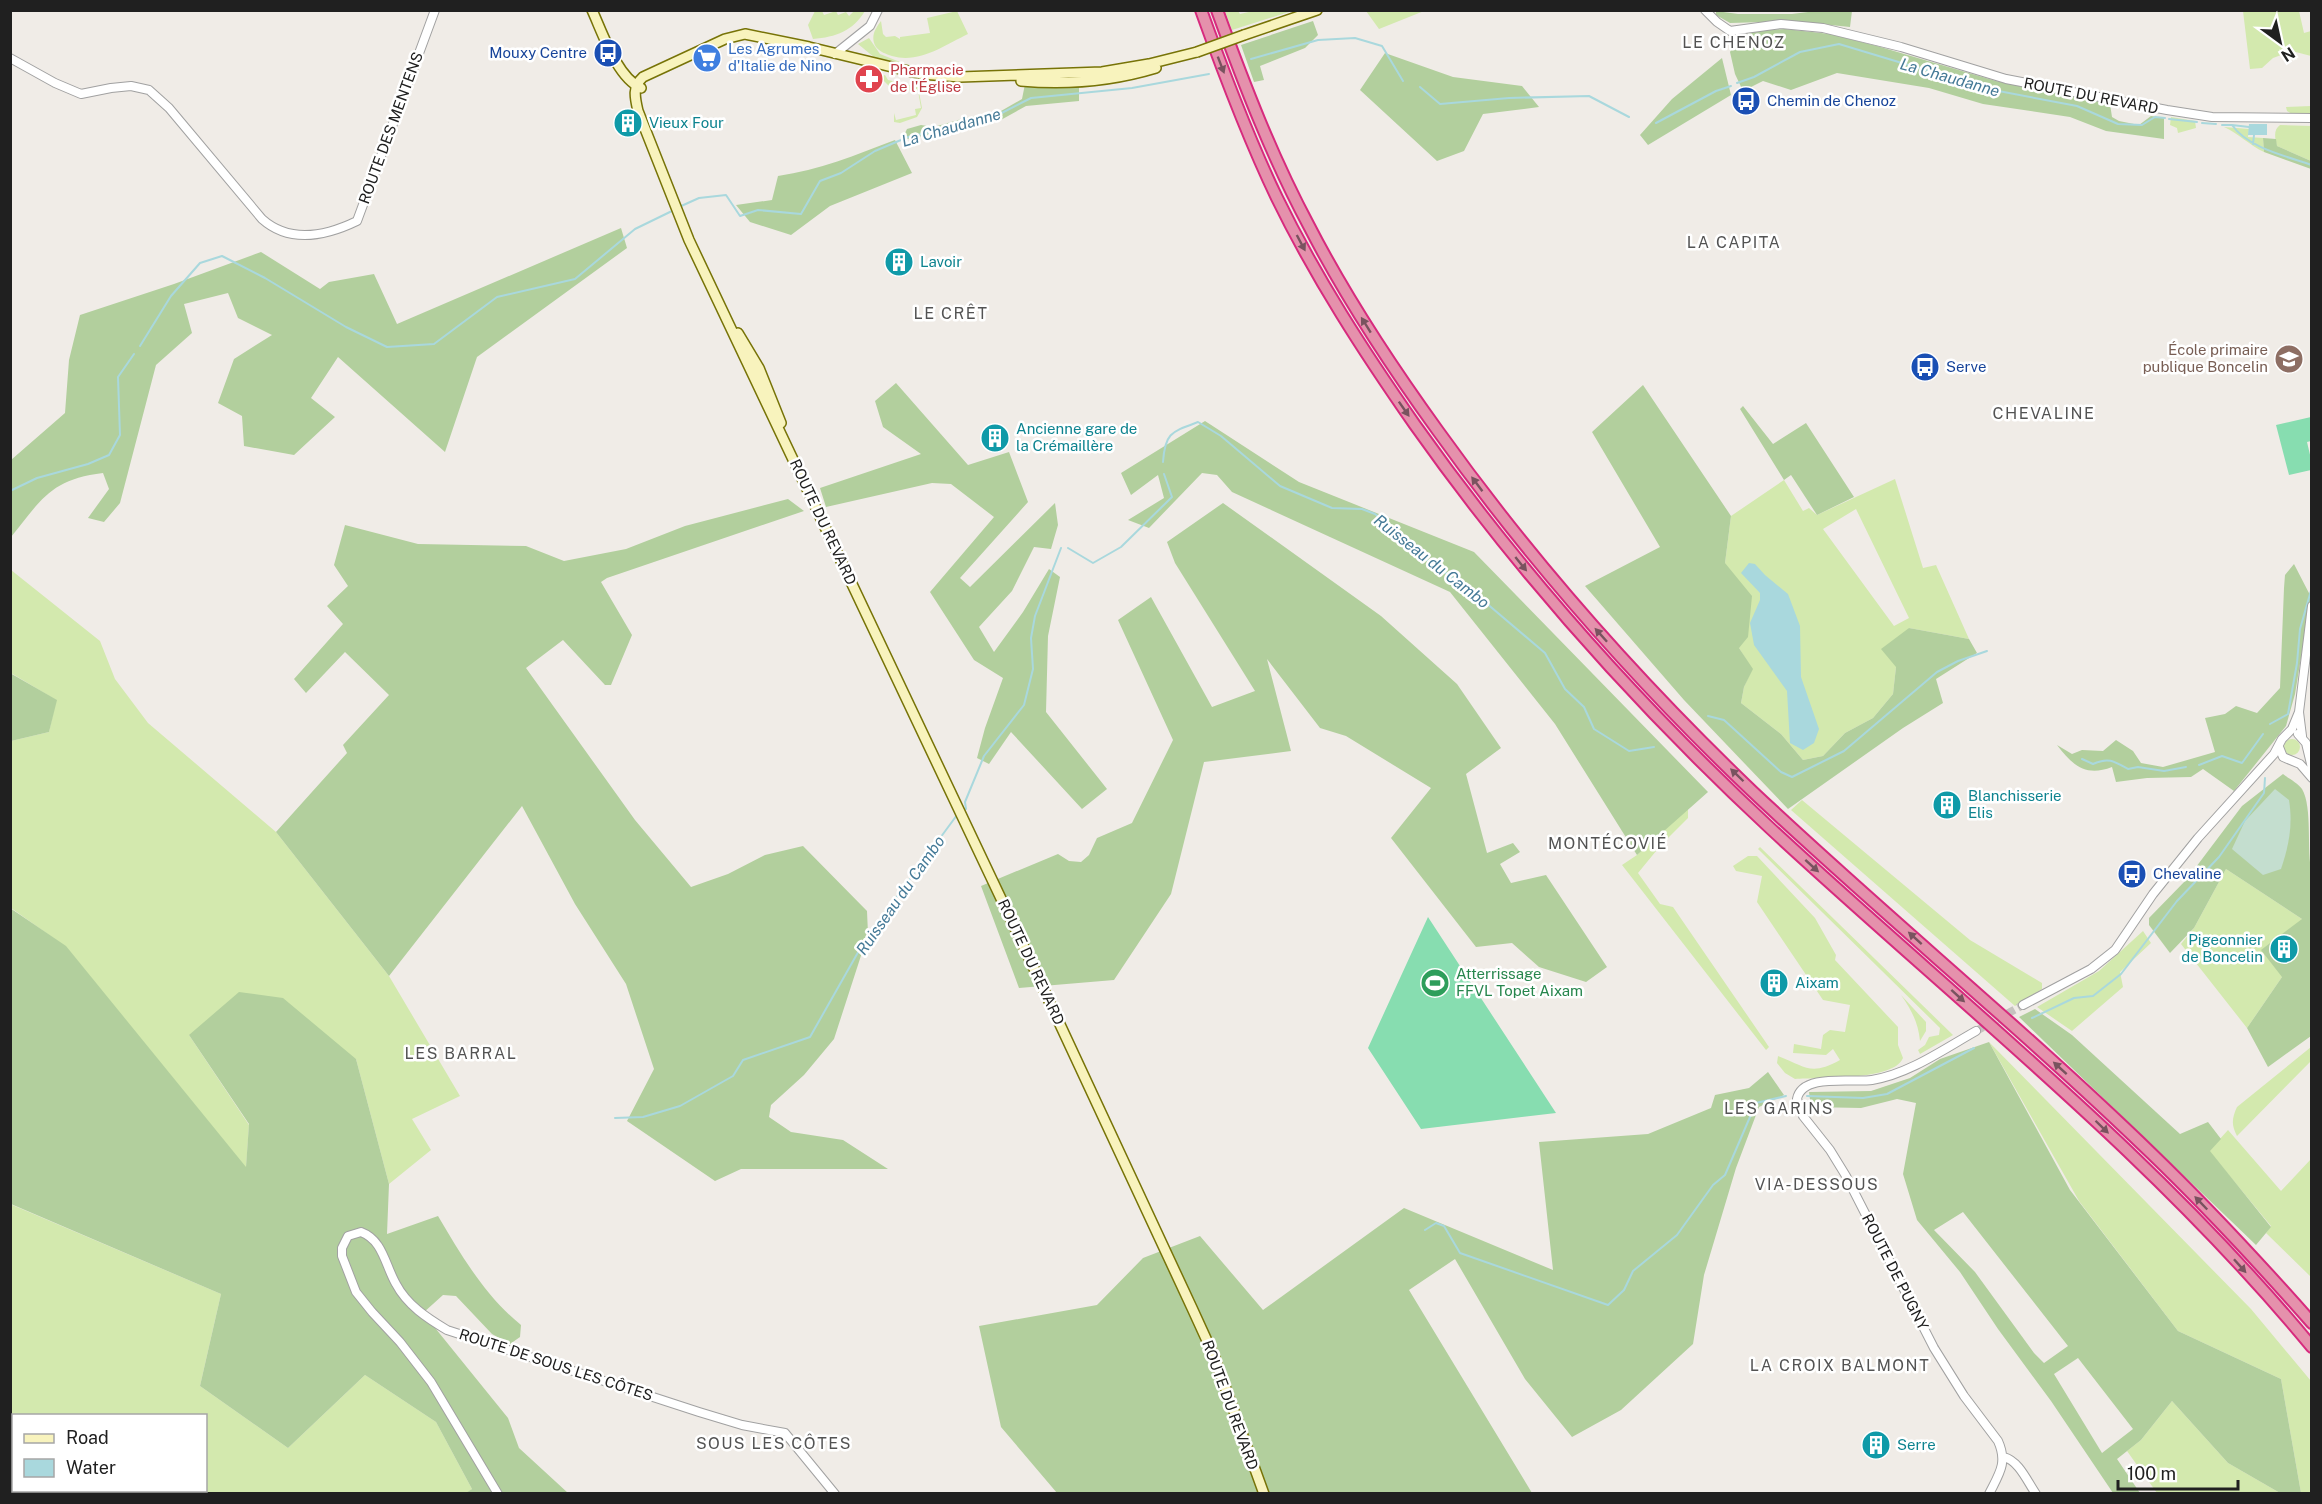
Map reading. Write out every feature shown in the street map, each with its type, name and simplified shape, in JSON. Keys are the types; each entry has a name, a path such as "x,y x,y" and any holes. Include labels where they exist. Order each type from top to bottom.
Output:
{"highway":[{"path":"1201,10 1241,116 1276,196 1336,306 1383,380 1434,452 1557,607 1656,717 1752,811 2049,1078 2144,1167 2231,1256 2312,1347"},
{"path":"1217,10 1274,156 1333,271 1412,394 1473,479 1546,571 1614,649 1694,734 1810,844 2056,1064 2151,1153 2238,1241 2312,1323"}],"main road":[{"path":"592,10 624,75 638,87 643,77 725,39 746,34 921,74 988,77 1102,72 1149,64 1197,52 1317,10"},
{"name":"ROUTE DU REVARD","path":"638,87 636,101 679,217 719,303 764,378 790,452 1214,1356 1264,1494"},
{"name":"ROUTE DU REVARD","path":"1257,1477 1259,1494"}],"street":[{"name":"ROUTE DES MENTENS","path":"10,58 55,83 81,94 111,88 131,87 149,90 169,108 262,219 281,232 305,236 347,226 357,221 435,10"},
{"path":"835,54 870,26 878,10"},
{"name":"ROUTE DU REVARD","path":"1705,10 1716,22 1730,30 1781,24 1822,28 1901,47 2006,80 2167,110 2212,117 2312,118"},
{"path":"2312,606 2299,712 2302,736 2312,768"},
{"path":"2023,1005 2091,969 2115,950 2153,894 2198,838 2279,747 2299,712"},
{"path":"2288,734 2294,733 2302,736"},
{"path":"2279,747 2282,755 2303,767 2312,777"},
{"path":"2262,768 2271,762 2303,757 2307,750"},
{"name":"ROUTE DE PUGNY","path":"1976,1031 1893,1074 1870,1080 1812,1083 1802,1089 1797,1099 1803,1116 1830,1150 1846,1176 1934,1348 1964,1396 1998,1441 2004,1457"},
{"name":"ROUTE DE SOUS LES CÔTES","path":"498,1494 431,1382 356,1292 342,1256 342,1248 348,1236 361,1232 370,1235 385,1257 396,1284 407,1299 428,1319 447,1330 699,1412 742,1425 785,1433 835,1494"},
{"path":"1989,1494 2002,1467 2004,1457 2013,1461 2036,1494"},
{"path":"2002,1467 2024,1476"}],"green space":[{"path":"815,11 822,11 824,15 836,11 838,15 846,12 849,16 854,11 865,11 855,24 843,32 813,39 808,25"},
{"path":"957,11 968,34 932,52 902,58 883,53 874,43 874,33 881,21 883,34 886,37 895,36 900,39 900,37 930,33 927,18"},
{"path":"1225,11 1238,11 1240,14 1253,11 1292,11 1232,30"},
{"path":"1366,11 1424,11 1379,29"},
{"path":"1716,11 1738,14 1792,14 1852,11 1850,27 1792,21 1730,23 1716,15"},
{"path":"2243,11 2299,11 2304,33 2311,31 2311,56 2292,51 2273,58 2262,68 2250,69"},
{"path":"1313,21 1318,35 1305,48 1260,66 1264,80 1254,82 1241,45"},
{"path":"1785,29 1830,34 1996,81 2110,104 2112,117 2119,121 2139,125 2151,116 2164,118 2164,139 2106,131 2070,117 1983,104 1929,88 1837,73 1791,90 1763,81 1743,91 1735,74 1730,52 1747,34"},
{"path":"869,38 880,54 900,62 888,64 883,62 858,44"},
{"path":"1385,53 1453,77 1522,86 1539,107 1483,114 1464,151 1437,161 1360,90"},
{"path":"1722,58 1731,95 1648,145 1640,135 1672,99"},
{"path":"885,75 888,80 918,87 922,108 917,117 900,123 894,122 894,113 896,120 916,115 915,109 921,108 918,91 892,89 882,79"},
{"path":"1025,84 1079,84 1079,101 1026,106 999,121 907,139 905,133 907,129 921,125 934,127 1001,111 1022,99"},
{"path":"2311,106 2311,114 2292,114 2287,111 2286,107"},
{"path":"2171,117 2195,121 2196,128 2178,133 2177,128 2170,125"},
{"path":"2280,125 2311,126 2311,161 2277,146 2275,132"},
{"path":"2224,127 2249,129 2248,137 2263,138 2264,152 2234,132"},
{"path":"2263,138 2276,139 2277,146 2311,161 2311,169 2264,152"},
{"path":"895,140 912,173 830,206 791,235 750,222 736,205 772,200 778,176 823,166"},
{"path":"621,228 627,248 477,357 445,452 338,357 311,398 335,417 294,455 244,446 242,416 218,403 234,359 272,335 238,318 228,293 184,304 192,333 156,365 120,503 104,522 88,518 109,489 103,473 71,480 49,493 11,537 11,460 65,413 69,360 80,315 261,252 320,289 329,282 374,274 397,324"},
{"path":"896,383 968,465 1009,452 1028,502 960,578 970,587 1055,503 1058,525 1051,549 1034,547 1012,591 979,627 994,652 1023,612 1049,569 1060,577 1048,636 1046,712 1107,789 1082,809 1011,732 989,764 977,758 1003,678 974,660 930,592 994,517 951,484 932,483 826,507 820,488 921,454 883,427 875,401"},
{"path":"1643,385 1731,516 1725,563 1752,596 1748,637 1739,648 1753,669 1744,687 1741,703 1781,734 1803,760 1823,756 1845,733 1873,718 1893,694 1896,667 1881,649 1909,628 1969,639 1977,653 1936,679 1943,703 1903,728 1788,809 1684,700 1585,586 1660,547 1592,432"},
{"path":"1743,406 1773,444 1806,423 1854,497 1817,515 1791,475 1784,480 1740,409"},
{"path":"2311,417 2311,441 2307,442 2311,470 2289,475 2276,425"},
{"path":"1205,421 1299,482 1474,552 1708,792 1637,855 1555,724 1450,592 1232,492 1217,475 1202,473 1149,528 1128,520 1164,498 1158,475 1131,495 1121,473"},
{"path":"1895,479 1923,568 1936,565 1969,639 1909,628 1896,667 1893,694 1873,718 1845,733 1823,756 1803,760 1781,734 1741,703 1744,687 1752,669 1739,648 1725,563 1731,516 1784,480 1803,511 1809,508 1817,515","holes":["1856,509 1909,618 1894,626 1823,529"]},
{"path":"788,499 804,511 601,582 632,635 611,685 605,685 563,640 526,668 635,820 691,887 728,874 765,855 803,846 867,911 868,934 834,1039 804,1075 771,1105 769,1117 791,1132 843,1140 888,1169 741,1169 715,1181 627,1121 654,1069 626,984 575,904 522,806 389,976 276,832 347,753 343,745 389,695 345,652 306,693 294,679 343,624 327,606 348,586 334,565 345,525 418,544 526,546 564,561 626,549 685,526"},
{"path":"1223,503 1381,616 1457,684 1501,748 1466,774 1487,853 1513,843 1520,852 1500,864 1511,883 1546,875 1607,967 1586,982 1539,967 1512,943 1476,947 1391,838 1431,788 1346,736 1320,728 1267,659 1291,751 1204,762 1171,894 1114,980 1019,988 981,886 1058,854 1069,861 1081,862 1089,855 1097,838 1132,823 1173,740 1118,620 1151,597 1212,707 1255,691 1175,563 1167,542"},
{"path":"2294,564 2311,597 2295,694 2286,726 2234,791 2203,769 2191,777 2147,778 2116,782 2112,767 2095,771 2081,768 2069,759 2057,745 2072,754 2082,750 2103,751 2116,740 2133,751 2141,763 2163,767 2215,752 2205,718 2225,714 2236,706 2257,713 2280,688 2285,575"},
{"path":"11,570 100,641 115,679 148,723 276,832 389,976 460,1096 412,1119 431,1150 389,1184 356,1059 189,1035 249,1125 246,1168 66,947 11,908 11,741 49,732 56,700 11,673"},
{"path":"10,673 57,700 49,732 11,741"},
{"path":"2289,739 2295,739 2300,747 2298,753 2289,755 2284,750 2284,744"},
{"path":"2283,774 2302,789 2307,807 2312,874 2311,1036 2268,1067 2247,1028 2282,977 2261,950 2302,919 2226,869 2194,928 2170,953 2149,925 2149,918 2187,879 2242,806"},
{"path":"2275,789 2289,800 2290,835 2281,869 2263,875 2232,849 2245,821"},
{"path":"1802,800 1970,940 2042,983 2042,989 2015,1006 1791,810"},
{"path":"1688,808 1688,818 1661,845 1638,873 1660,904 1673,907 1769,1047 1766,1050 1622,865 1637,855"},
{"path":"1760,847 1953,1035 1920,1054 1918,1050 1925,1045 1929,1037 1939,1035 1940,1028 1758,849"},
{"path":"1748,856 1757,856 1815,918 1836,955 1835,960 1898,1027 1898,1045 1903,1058 1897,1065 1886,1071 1871,1074 1795,1079 1785,1073 1777,1063 1778,1056 1815,1069 1840,1060 1833,1049 1826,1055 1793,1053 1794,1044 1821,1049 1823,1035 1830,1030 1845,1032 1850,1005 1823,1000 1757,902 1762,876 1736,871 1733,866"},
{"path":"2226,869 2302,919 2282,977 2247,1028 2181,944 2194,928"},
{"path":"10,908 66,946 246,1167 249,1124 189,1035 239,992 283,998 356,1059 389,1184 387,1234 438,1216 485,1288 521,1325 520,1337 510,1344 492,1334 456,1296 443,1295 423,1313 508,1418 519,1448 568,1493 466,1493 472,1489 436,1422 365,1375 288,1448 200,1386 221,1294 11,1204"},
{"name":"Atterrissage FFVL Topet Aixam","path":"1428,917 1556,1113 1421,1129 1368,1048"},
{"path":"2143,931 2151,943 2120,972 2123,987 2072,1031 2037,1007 2099,971"},
{"path":"1901,995 1926,1022 1926,1031 1920,1041 1914,1017"},
{"path":"2035,1009 2072,1035 2180,1134 2208,1122 2221,1139 2210,1151 2271,1227 2256,1245 2019,1017"},
{"path":"1989,1042 2251,1309 2311,1381 2311,1493 2301,1493 2281,1379 2178,1331 2079,1201"},
{"path":"1989,1042 2070,1190 2178,1331 2281,1379 2301,1493 2280,1493 2228,1463 2172,1401 2141,1440 2117,1459 2140,1493 2113,1493 1960,1272 1917,1220 1903,1174 1916,1103 1897,1099 1861,1108 1811,1107 1809,1092 1871,1091 1910,1078 1940,1059","holes":["1963,1212 2068,1346 2044,1363 2034,1353 1975,1272 1934,1230","2078,1358 2133,1429 2102,1453 2054,1374"]},
{"path":"2311,1047 2311,1061 2237,1136 2233,1122 2237,1107"},
{"path":"1768,1072 1784,1095 1759,1107 1736,1168 1704,1275 1693,1344 1621,1410 1572,1437 1525,1379 1455,1259 1409,1290 1532,1493 1057,1493 1001,1427 979,1326 1097,1305 1143,1258 1200,1236 1263,1310 1404,1208 1553,1270 1539,1142 1648,1134 1711,1108 1715,1095 1749,1088"},
{"path":"2228,1130 2281,1191 2311,1159 2311,1277 2266,1233 2271,1226 2209,1151"},
{"path":"10,1204 221,1294 200,1386 288,1448 365,1375 436,1422 472,1489 466,1494 11,1493"},
{"path":"2172,1401 2228,1463 2280,1493 2157,1493 2127,1451 2141,1440"}],"water":[{"path":"2249,124 2267,124 2267,135 2248,135"},
{"path":"1749,563 1755,564 1788,594 1800,626 1801,677 1819,729 1814,743 1803,750 1790,743 1787,691 1754,645 1750,623 1760,600 1760,593 1741,573"}],"waterway":[{"path":"1251,59 1318,40 1355,38 1382,46 1403,81"},
{"name":"La Chaudanne","path":"1737,83 1754,77 1800,52 1839,44 1988,89 2077,106 2118,124 2142,125 2155,117 2165,118"},
{"name":"La Chaudanne","path":"679,207 699,198 726,195 740,216 758,210 801,214 820,181 841,173 875,151 908,137 990,119 1031,98 1132,88 1209,74"},
{"name":"La Chaudanne","path":"1656,123 1716,91 1731,86"},
{"name":"La Chaudanne","path":"1420,87 1440,104 1509,98 1589,96 1629,117"},
{"name":"La Chaudanne","path":"2169,119 2197,122"},
{"name":"La Chaudanne","path":"2202,123 2216,124"},
{"name":"La Chaudanne","path":"2222,125 2232,125 2248,140 2268,150 2312,165"},
{"path":"2232,125 2249,127"},
{"name":"La Chaudanne","path":"2253,144 2254,135"},
{"name":"La Chaudanne","path":"140,346 171,296 200,263 222,256 265,278 346,327 387,347 434,344 497,297 575,279 635,229 674,210"},
{"path":"10,491 37,478 88,464 109,455 120,435 118,377 134,354"},
{"name":"Ruisseau du Cambo","path":"1163,462 1166,445 1171,435 1181,428 1198,422 1221,436 1280,486 1332,508 1362,509 1375,514 1397,532 1411,549 1472,591 1545,653 1565,689 1584,707 1594,729 1629,751 1654,747"},
{"name":"Ruisseau du Cambo","path":"1068,548 1093,563 1121,547 1172,497 1164,474"},
{"name":"Ruisseau du Cambo","path":"966,809 965,802 984,756 1024,705 1033,669 1031,638 1035,616 1061,548"},
{"path":"2270,724 2288,714 2300,629 2312,587"},
{"path":"1708,716 1724,720 1781,772 1792,777 1844,751 1937,672 1958,661 1987,651"},
{"path":"2199,765 2222,756 2242,763 2263,734"},
{"path":"2082,759 2093,764 2111,761 2128,769 2138,767 2164,771 2186,767"},
{"path":"2032,1018 2074,998 2093,996 2121,974 2177,901 2219,857 2264,793 2265,778"},
{"name":"Ruisseau du Cambo","path":"615,1118 643,1117 680,1106 733,1076 743,1060 810,1037 865,940 957,815"},
{"path":"1807,1096 1863,1098 1887,1094 1974,1048"},
{"path":"1425,1230 1436,1223 1444,1226 1460,1253 1608,1305 1624,1290 1633,1271 1677,1235 1713,1185 1725,1175 1756,1103 1786,1096"}],"tunnel":[{"path":"1976,1031 2023,1005"}],"place":[{"name":"Mouxy Centre","path":"608,53"},
{"name":"Les Agrumes d'Italie de Nino","path":"707,58"},
{"name":"Pharmacie de l'Église","path":"869,79"},
{"name":"Chemin de Chenoz","path":"1746,101"},
{"name":"Vieux Four","path":"628,123"},
{"name":"Lavoir","path":"899,262"},
{"name":"École primaire publique Boncelin","path":"2289,359"},
{"name":"Serve","path":"1925,367"},
{"name":"Ancienne gare de la Crémaillère","path":"995,438"},
{"name":"Blanchisserie Elis","path":"1947,805"},
{"name":"Chevaline","path":"2132,874"},
{"name":"Pigeonnier de Boncelin","path":"2284,949"},
{"name":"Atterrissage FFVL Topet Aixam","path":"1435,983"},
{"name":"Aixam","path":"1774,983"},
{"name":"Serre","path":"1876,1445"}],"district":[{"name":"LE CHENOZ","path":"1734,42"},
{"name":"LA CAPITA","path":"1734,242"},
{"name":"LE CRÊT","path":"951,313"},
{"name":"CHEVALINE","path":"2044,413"},
{"name":"MONTÉCOVIÉ","path":"1608,843"},
{"name":"LES BARRAL","path":"461,1053"},
{"name":"LES GARINS","path":"1779,1108"},
{"name":"VIA-DESSOUS","path":"1817,1184"},
{"name":"LA CROIX BALMONT","path":"1840,1365"},
{"name":"SOUS LES CÔTES","path":"774,1443"}]}
